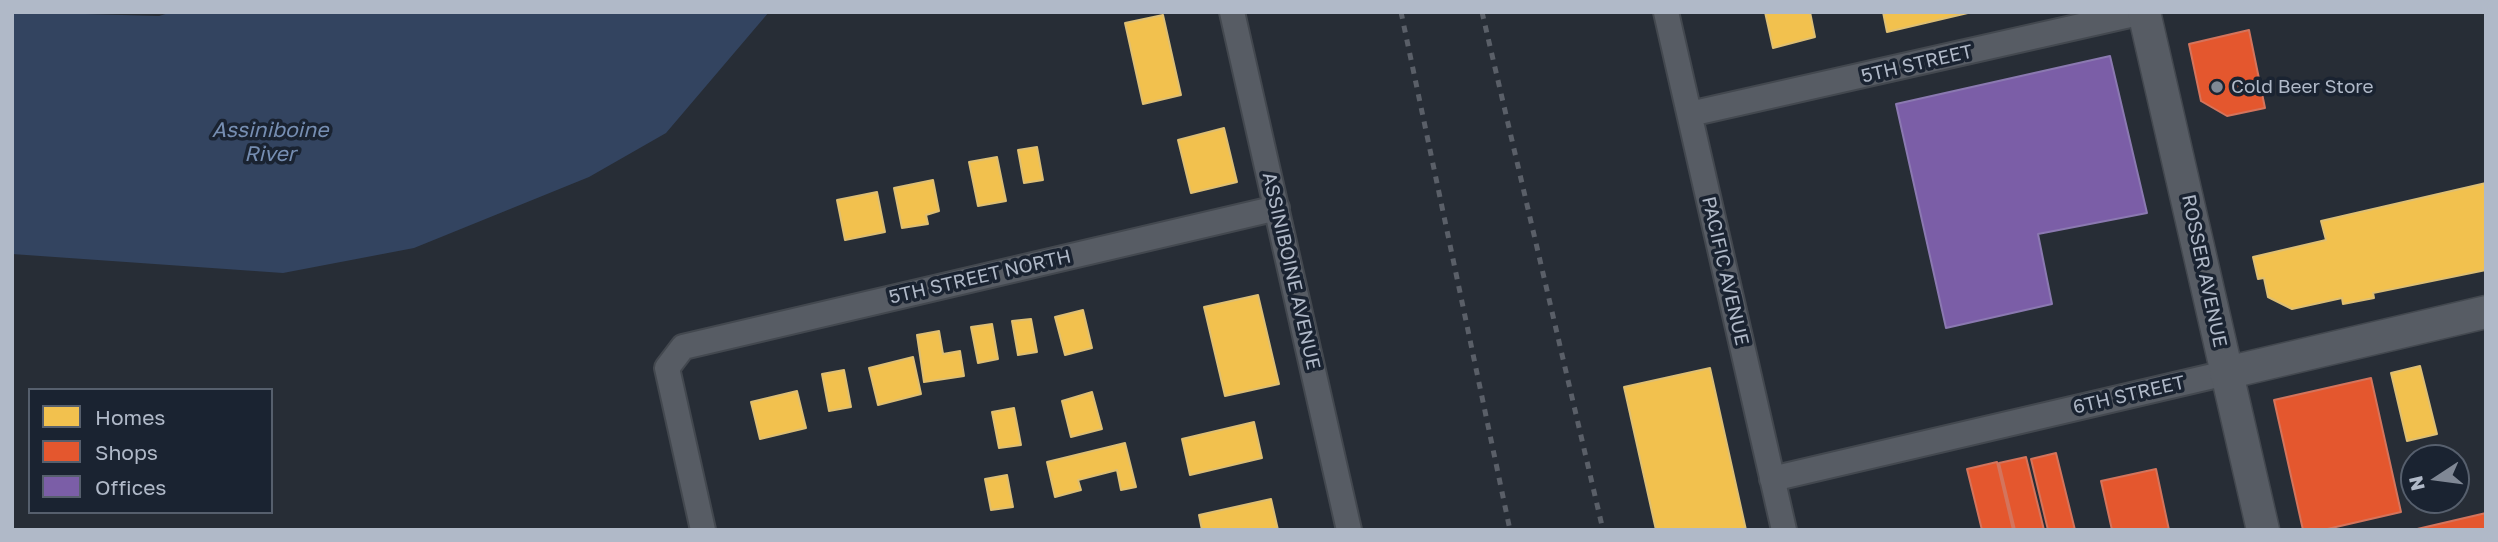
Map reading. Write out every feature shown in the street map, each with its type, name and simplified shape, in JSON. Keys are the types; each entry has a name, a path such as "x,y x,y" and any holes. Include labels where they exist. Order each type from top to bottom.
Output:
{"street":[{"name":"ASSINIBOINE AVENUE","path":"1231,12 1349,530"},
{"name":"PACIFIC AVENUE","path":"1666,12 1784,530"},
{"name":"5TH STREET","path":"1690,114 2144,12"},
{"name":"ROSSER AVENUE","path":"2144,12 2263,530"},
{"name":"5TH STREET NORTH","path":"704,530 667,368 684,347 1277,208"},
{"name":"6TH STREET","path":"1772,479 2486,312"}],"water":[{"name":"Assiniboine River","path":"12,12 159,16 172,12 769,12 666,133 589,177 414,248 283,273 12,254"}],"building: Homes":[{"path":"1765,12 1810,12 1815,37 1773,48"},
{"path":"1883,12 1972,12 1887,32"},
{"path":"1163,15 1181,95 1143,104 1125,23"},
{"path":"1224,128 1237,182 1191,193 1178,140"},
{"path":"1037,147 1043,180 1024,183 1018,150"},
{"path":"997,157 1006,201 978,206 969,162"},
{"path":"933,180 939,211 926,215 928,224 902,228 894,188"},
{"path":"2486,183 2486,270 2373,293 2374,298 2343,304 2342,298 2292,309 2268,297 2264,278 2258,279 2253,257 2326,240 2321,221"},
{"path":"877,192 885,232 845,240 837,200"},
{"path":"1258,295 1279,384 1225,396 1204,307"},
{"path":"1083,310 1092,348 1065,355 1055,317"},
{"path":"1031,319 1037,352 1018,355 1012,321"},
{"path":"992,324 998,359 978,363 971,327"},
{"path":"939,331 943,354 960,351 964,376 924,382 917,335"},
{"path":"913,357 921,394 878,405 869,368"},
{"path":"2420,366 2437,434 2407,441 2391,373"},
{"path":"1710,368 1746,530 1656,530 1624,387"},
{"path":"844,370 851,407 829,411 822,374"},
{"path":"797,391 806,428 760,439 751,402"},
{"path":"1092,392 1102,429 1071,437 1062,401"},
{"path":"1014,408 1021,445 999,448 992,412"},
{"path":"1254,422 1262,458 1190,475 1182,439"},
{"path":"1125,443 1136,487 1121,490 1117,470 1078,480 1081,490 1055,497 1047,462"},
{"path":"1007,475 1013,507 991,510 985,479"},
{"path":"1271,499 1278,530 1202,530 1199,515"}],"building: Shops":[{"path":"2249,30 2265,108 2227,116 2201,101 2189,44"},
{"path":"2371,378 2400,512 2323,530 2303,530 2274,400"},
{"path":"2056,453 2075,530 2048,530 2031,459"},
{"path":"2026,457 2044,530 2015,530 1999,463"},
{"path":"1997,462 2013,530 1982,530 1967,469"},
{"path":"2156,469 2169,530 2112,530 2101,481"},
{"path":"2486,513 2486,530 2413,530"}],"building: Offices":[{"path":"2110,56 2147,213 2038,234 2052,304 1946,328 1896,104"}],"railway":[{"path":"1401,12 1510,530"},
{"path":"1482,12 1603,530"}],"place":[{"name":"Cold Beer Store","path":"2217,87"}]}
